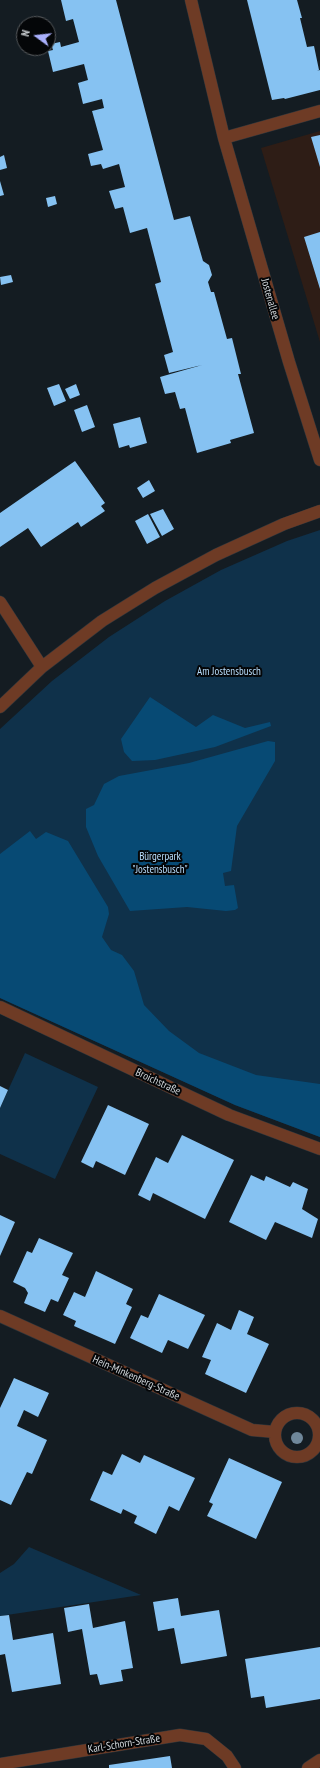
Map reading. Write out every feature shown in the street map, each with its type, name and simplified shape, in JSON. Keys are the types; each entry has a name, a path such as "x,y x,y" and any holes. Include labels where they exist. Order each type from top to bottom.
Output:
{"street":[{"name":"Jostenallee","path":"191,0 224,138 289,362 320,460"},
{"path":"224,138 320,111"},
{"path":"0,708 42,667 102,620 216,554 284,524 320,511"},
{"path":"0,602 42,667"},
{"name":"Broichstraße","path":"0,1007 229,1115 320,1149"},
{"name":"Hein-Minkenberg-Straße","path":"0,1316 252,1430 275,1432"},
{"path":"299,1413 310,1416 318,1425 320,1436 316,1447 307,1456 296,1458 285,1454 277,1444 275,1432 279,1422 288,1415 299,1413"},
{"name":"Karl-Schorn-Straße","path":"0,1764 180,1735 206,1739 227,1756 235,1768"},
{"path":"308,1768 320,1760"}],"shaded area":[{"path":"320,131 320,342 261,148"}],"green space":[{"name":"Bürgerpark \"Jostensbusch\"","path":"320,530 320,1137 235,1105 0,998 0,729 52,681 109,637 165,601 221,570 287,541"},
{"path":"150,697 196,727 213,715 245,728 270,722 271,726 215,747 155,760 132,761 124,752 121,739"},
{"path":"268,741 275,742 275,761 237,826 231,871 223,873 225,886 234,885 238,908 235,910 226,911 187,907 130,911 98,856 86,827 86,809 94,805 104,784 119,776 189,763"},
{"path":"30,831 36,839 46,832 68,841 108,907 109,914 102,937 111,950 122,955 134,971 144,1005 169,1031 199,1053 256,1075 320,1084 320,1137 235,1105 0,998 0,854"},
{"path":"25,1053 98,1087 55,1179 0,1154 0,1108"},
{"path":"29,1547 141,1595 0,1616 0,1573 14,1564"}],"building":[{"path":"61,0 116,0 174,220 190,216 203,261 209,265 212,275 208,282 211,292 214,292 227,339 232,338 241,374 238,374 254,433 230,440 231,443 197,453 185,408 180,409 175,392 165,394 160,377 202,365 169,373 164,355 173,352 155,284 161,282 147,228 130,233 123,207 115,209 109,191 125,187 119,164 103,169 101,164 91,166 88,154 103,150 92,111 104,108 102,99 83,104 78,83 88,80 84,64 53,72 49,56 56,56 56,43 60,42 61,47 79,42 73,19 66,21"},
{"path":"247,0 297,0 307,47 314,46 319,70 317,71 320,70 320,90 285,99 272,100"},
{"path":"320,135 320,167 311,137"},
{"path":"4,155 7,168 0,170 0,157"},
{"path":"0,181 4,195 0,196"},
{"path":"55,196 57,204 48,207 46,198"},
{"path":"320,232 320,289 304,237"},
{"path":"11,275 13,282 1,285 0,277"},
{"path":"59,384 66,401 54,406 47,388"},
{"path":"76,384 80,395 70,399 65,389"},
{"path":"87,405 95,427 82,432 74,410"},
{"path":"140,417 147,443 130,448 129,445 119,448 113,424"},
{"path":"75,461 105,503 101,506 105,511 81,527 78,522 41,547 28,528 0,547 0,513"},
{"path":"149,480 155,491 143,498 137,488"},
{"path":"163,509 174,529 162,536 150,514"},
{"path":"148,514 160,537 147,544 135,521"},
{"path":"0,1086 8,1090 0,1108"},
{"path":"108,1105 149,1124 125,1175 96,1161 93,1168 81,1162"},
{"path":"182,1135 234,1160 205,1219 153,1193 150,1201 138,1195 156,1157 168,1163"},
{"path":"251,1175 264,1181 266,1176 290,1187 293,1182 308,1189 302,1209 318,1219 312,1238 275,1222 266,1240 229,1222"},
{"path":"0,1215 15,1222 0,1256"},
{"path":"39,1238 73,1253 62,1275 69,1278 58,1302 51,1299 45,1312 24,1303 28,1293 25,1288 13,1282 27,1251 32,1253"},
{"path":"96,1271 133,1289 126,1304 132,1307 115,1344 74,1326 76,1321 63,1315 74,1292 85,1297"},
{"path":"159,1294 205,1315 188,1349 168,1340 162,1353 130,1338 141,1315 148,1318"},
{"path":"239,1310 254,1317 247,1334 269,1344 246,1393 205,1374 211,1360 202,1357 217,1323 231,1330"},
{"path":"14,1378 49,1393 38,1417 24,1410 17,1426 47,1440 32,1474 27,1472 11,1505 0,1500 0,1408"},
{"path":"122,1454 140,1463 144,1455 195,1478 179,1511 169,1506 156,1534 134,1523 137,1516 123,1509 121,1514 90,1500 103,1471 112,1475"},
{"path":"229,1458 282,1482 256,1539 207,1516 213,1504 209,1502"},
{"path":"178,1598 181,1616 219,1610 227,1656 181,1664 174,1628 158,1631 153,1602"},
{"path":"89,1604 93,1628 125,1621 133,1668 121,1670 123,1681 100,1685 97,1674 90,1675 82,1629 68,1632 64,1608"},
{"path":"9,1615 13,1640 53,1633 61,1684 12,1692 5,1654 0,1655 0,1616"},
{"path":"320,1647 320,1699 266,1708 264,1696 251,1698 245,1659"},
{"path":"170,1756 172,1768 109,1768 109,1765"}],"park label":[{"name":"Am Jostensbusch","path":"229,672"}]}
